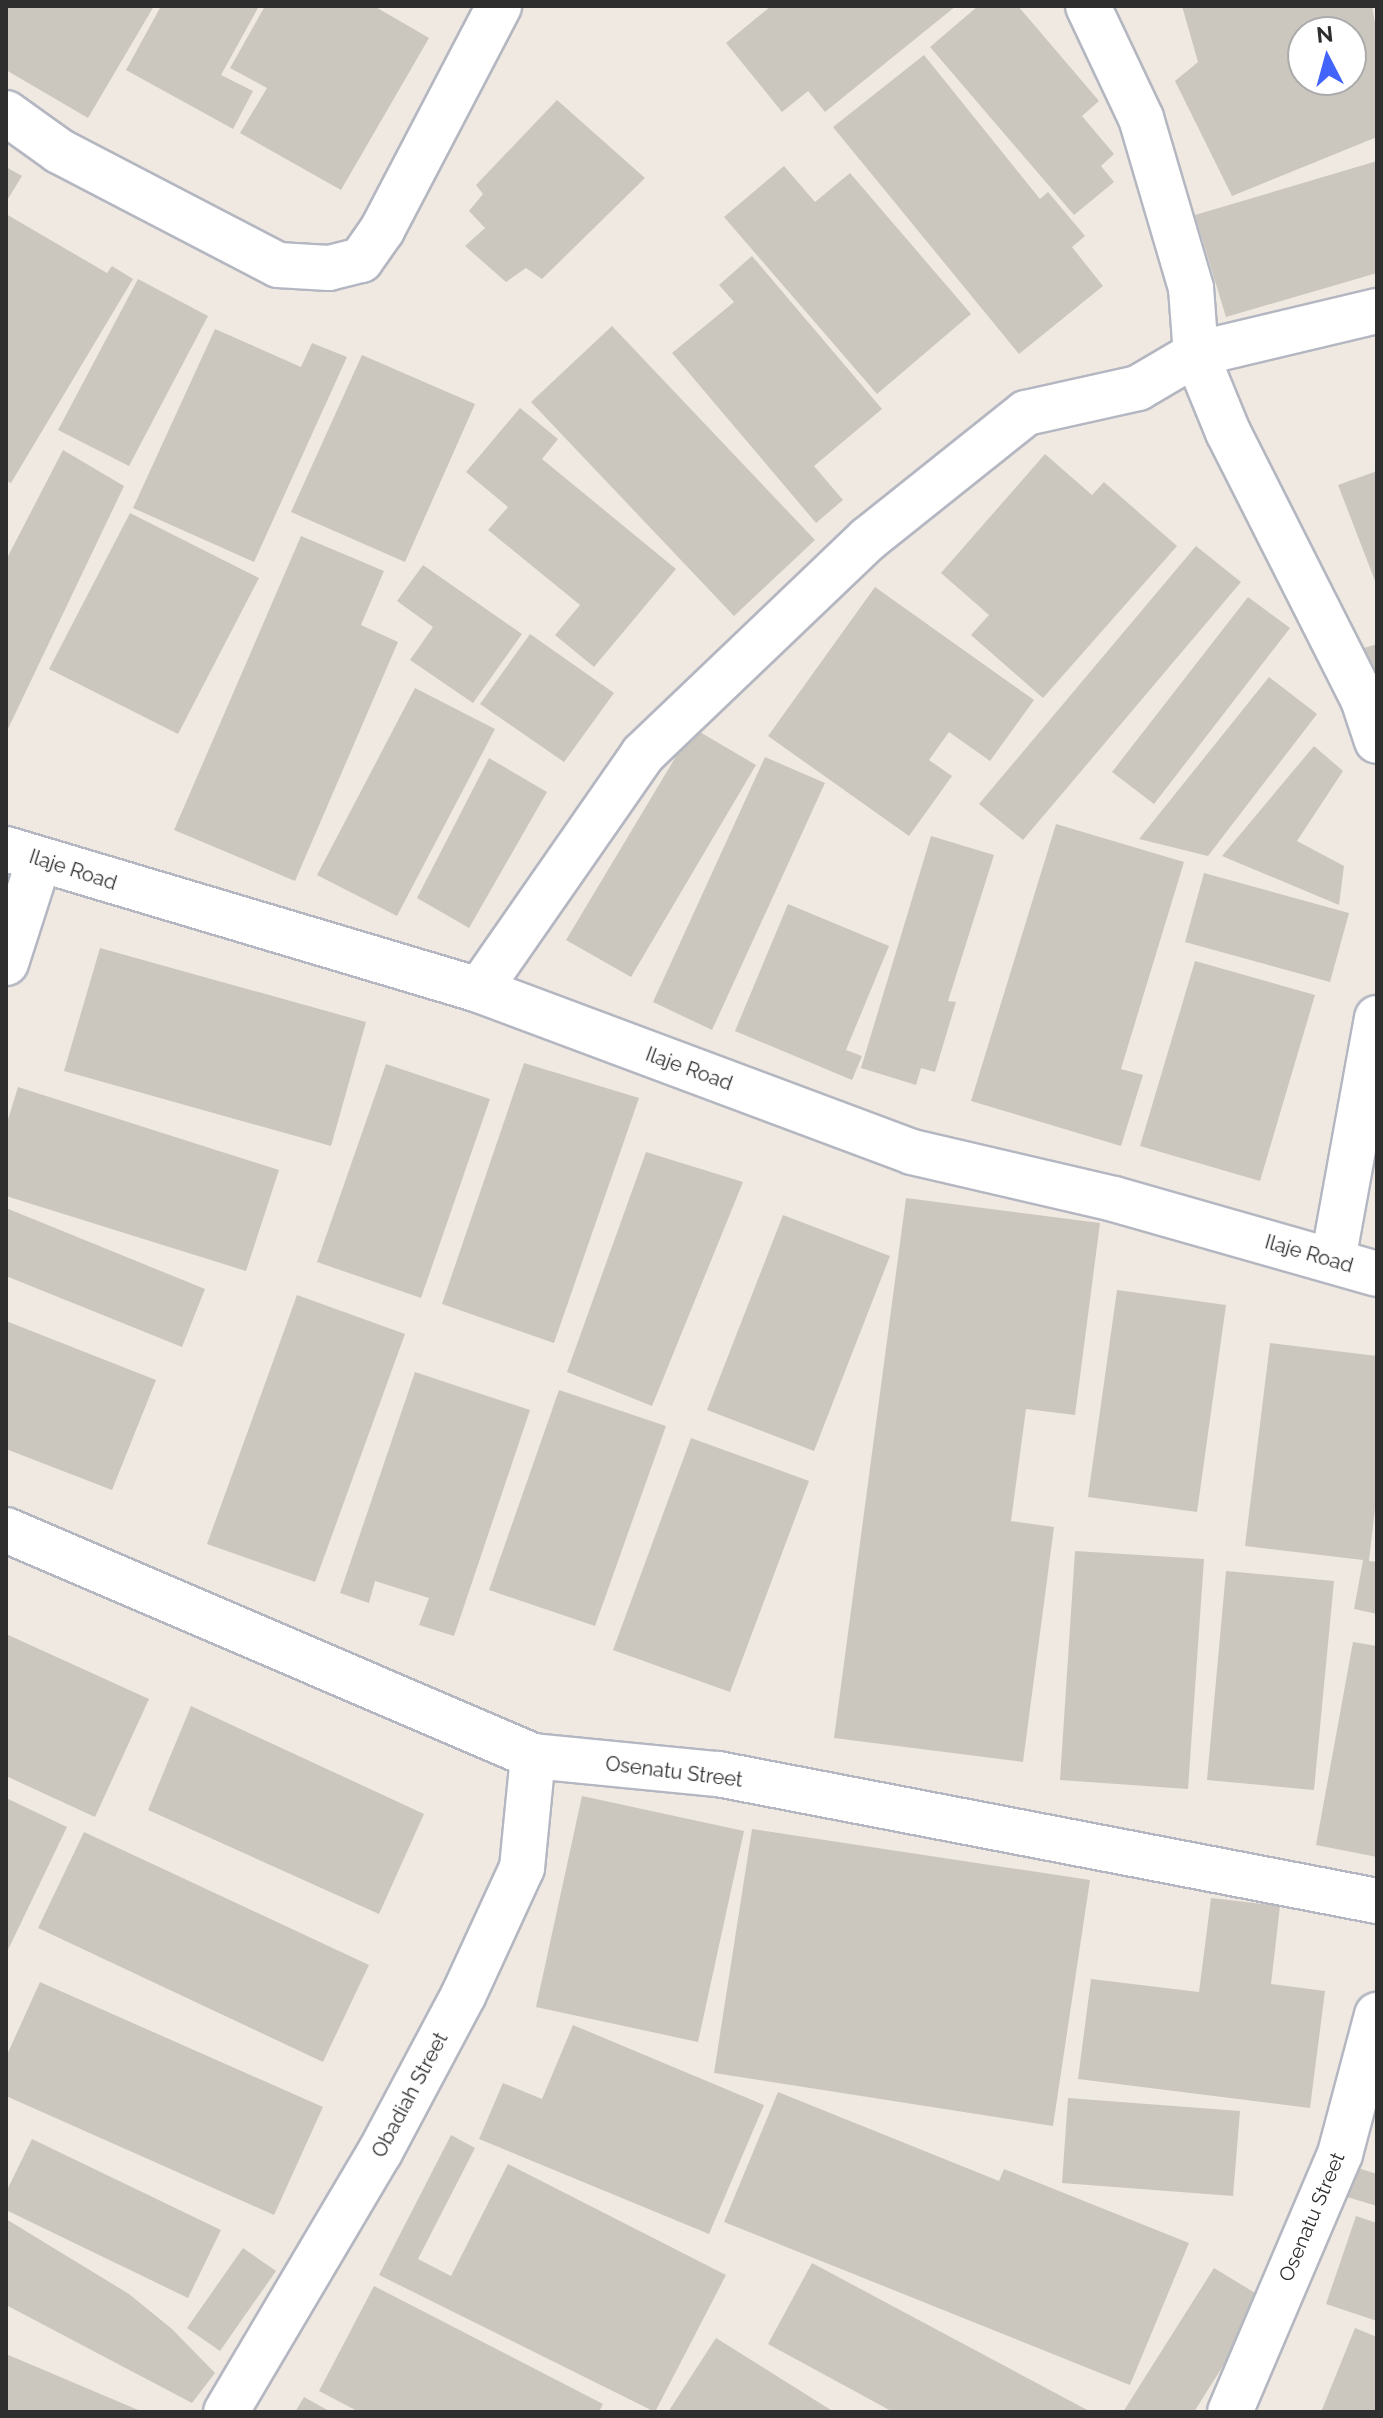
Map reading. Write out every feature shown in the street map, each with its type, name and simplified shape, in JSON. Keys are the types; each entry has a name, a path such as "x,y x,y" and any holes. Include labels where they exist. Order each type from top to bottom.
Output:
{"street":[{"path":"6,113 59,151 278,265 329,268 361,260 382,230 499,6"},
{"path":"1088,6 1146,132 1191,288 1196,354 1228,432 1363,699 1377,741"},
{"path":"479,990 643,754 868,539 1026,413 1138,388 1196,354 1377,311"},
{"path":"6,963 22,854"},
{"name":"Ilaje Road","path":"22,854 479,990 912,1152 1114,1199 1377,1274"},
{"path":"1333,1260 1377,1018"},
{"name":"Osenatu Street","path":"6,1530 533,1756 718,1774 1377,1901"},
{"name":"Obadiah Street","path":"226,2412 380,2152 463,1996 522,1868 533,1756"},
{"name":"Osenatu Street","path":"1230,2412 1340,2154 1377,2015"}],"building":[{"path":"6,6 154,6 88,118 6,70"},
{"path":"161,6 259,6 221,75 253,91 233,129 126,70"},
{"path":"265,6 374,6 429,38 341,190 240,133 267,88 230,68"},
{"path":"771,6 956,6 825,112 808,91 782,112 726,43"},
{"path":"978,6 1018,6 1099,101 1082,116 1114,154 1101,166 1114,182 1074,215 930,47"},
{"path":"1182,6 1372,6 1377,34 1377,137 1232,196 1175,81 1198,62"},
{"path":"924,55 1040,199 1048,192 1085,236 1072,247 1103,286 1019,354 833,127"},
{"path":"557,100 645,178 542,279 526,268 506,282 465,246 485,228 469,211 483,194 476,185"},
{"path":"1377,161 1377,273 1226,317 1195,215"},
{"path":"784,166 815,202 850,173 971,314 877,394 724,217"},
{"path":"6,167 22,176 6,202"},
{"path":"6,214 107,273 112,266 133,279 11,483 6,481"},
{"path":"752,256 882,409 814,466 843,500 816,523 672,353 734,302 719,285"},
{"path":"138,279 208,316 129,466 58,430"},
{"path":"612,326 815,540 734,616 531,402"},
{"path":"215,329 301,367 312,343 347,357 254,562 133,508"},
{"path":"362,355 475,404 405,562 291,512"},
{"path":"520,408 558,439 542,459 676,569 594,667 555,635 580,605 488,530 508,507 466,472"},
{"path":"63,450 124,486 6,733 6,560"},
{"path":"1045,454 1092,495 1104,482 1177,546 1043,698 971,635 989,615 941,573"},
{"path":"1377,471 1377,586 1338,485"},
{"path":"130,513 259,578 178,734 49,669"},
{"path":"301,536 384,571 361,625 398,642 295,881 174,830"},
{"path":"1196,546 1241,582 1023,840 979,804"},
{"path":"423,565 522,634 473,703 410,660 433,627 397,601"},
{"path":"875,587 1034,700 990,761 949,732 929,760 952,776 909,836 768,736"},
{"path":"1248,597 1290,628 1154,804 1112,772"},
{"path":"530,634 614,693 564,762 480,704"},
{"path":"1377,644 1377,681 1364,648"},
{"path":"1269,677 1317,714 1208,856 1139,839"},
{"path":"415,688 495,729 397,916 317,875"},
{"path":"693,728 756,765 631,977 566,940"},
{"path":"1314,746 1343,771 1297,841 1344,866 1339,905 1222,856"},
{"path":"765,757 825,783 712,1030 653,1002"},
{"path":"489,758 547,792 469,928 417,898"},
{"path":"1056,824 1184,862 1121,1069 1143,1075 1121,1146 971,1101"},
{"path":"931,836 994,855 948,1001 956,1002 935,1072 921,1068 916,1085 861,1068"},
{"path":"1204,873 1349,913 1330,982 1185,942"},
{"path":"788,904 889,946 846,1050 862,1056 852,1080 735,1031"},
{"path":"100,948 366,1022 331,1146 64,1071"},
{"path":"1195,961 1315,995 1260,1181 1140,1146"},
{"path":"524,1063 639,1098 554,1343 442,1304"},
{"path":"386,1064 490,1099 421,1298 317,1262"},
{"path":"18,1087 279,1170 246,1271 6,1196 6,1126"},
{"path":"646,1152 743,1182 652,1406 567,1372"},
{"path":"906,1198 1100,1223 1075,1415 1026,1409 1011,1521 1054,1527 1023,1762 834,1738"},
{"path":"6,1208 205,1289 182,1347 6,1276"},
{"path":"783,1215 890,1256 814,1451 707,1410"},
{"path":"1117,1290 1226,1305 1197,1512 1088,1497"},
{"path":"297,1295 405,1334 315,1582 207,1544"},
{"path":"6,1321 156,1380 112,1490 6,1449"},
{"path":"1270,1343 1377,1356 1377,1491 1369,1561 1377,1562 1377,1614 1354,1609 1363,1560 1245,1546"},
{"path":"415,1372 530,1410 454,1636 419,1625 429,1598 375,1581 369,1603 340,1593"},
{"path":"559,1390 666,1426 595,1626 489,1590"},
{"path":"691,1438 809,1481 730,1692 613,1650"},
{"path":"1075,1551 1204,1559 1188,1789 1060,1780"},
{"path":"1226,1571 1334,1581 1314,1790 1207,1780"},
{"path":"6,1634 149,1699 95,1817 6,1776"},
{"path":"1353,1642 1377,1646 1377,1857 1316,1845"},
{"path":"191,1706 424,1814 379,1914 148,1810"},
{"path":"582,1796 744,1831 698,2042 536,2007"},
{"path":"6,1798 67,1827 6,1954"},
{"path":"752,1829 1090,1880 1053,2126 714,2073"},
{"path":"84,1832 369,1965 323,2062 38,1928"},
{"path":"1211,1898 1280,1906 1271,1984 1325,1991 1310,2108 1078,2079 1091,1979 1199,1992"},
{"path":"40,1982 323,2107 274,2215 6,2096 6,2057"},
{"path":"573,2025 764,2105 709,2234 479,2139 503,2083 542,2099"},
{"path":"778,2092 999,2181 1004,2169 1189,2243 1130,2385 724,2222"},
{"path":"1068,2098 1240,2111 1233,2196 1062,2183"},
{"path":"451,2135 475,2148 418,2259 451,2276 508,2164 726,2275 655,2412 379,2275"},
{"path":"32,2139 221,2230 188,2298 6,2210 6,2192"},
{"path":"1358,2168 1377,2174 1377,2206 1347,2197"},
{"path":"1356,2216 1377,2223 1377,2321 1326,2304"},
{"path":"6,2219 129,2294 172,2329 215,2373 192,2403 6,2305"},
{"path":"243,2248 276,2271 220,2351 187,2328"},
{"path":"812,2263 1091,2412 893,2412 768,2344"},
{"path":"1214,2268 1265,2299 1194,2412 1123,2412"},
{"path":"374,2286 603,2404 599,2412 359,2412 319,2391"},
{"path":"1355,2328 1377,2337 1377,2412 1321,2412"},
{"path":"716,2338 834,2412 668,2412"},
{"path":"6,2354 143,2412 6,2412"},
{"path":"304,2397 331,2412 295,2412"}]}
